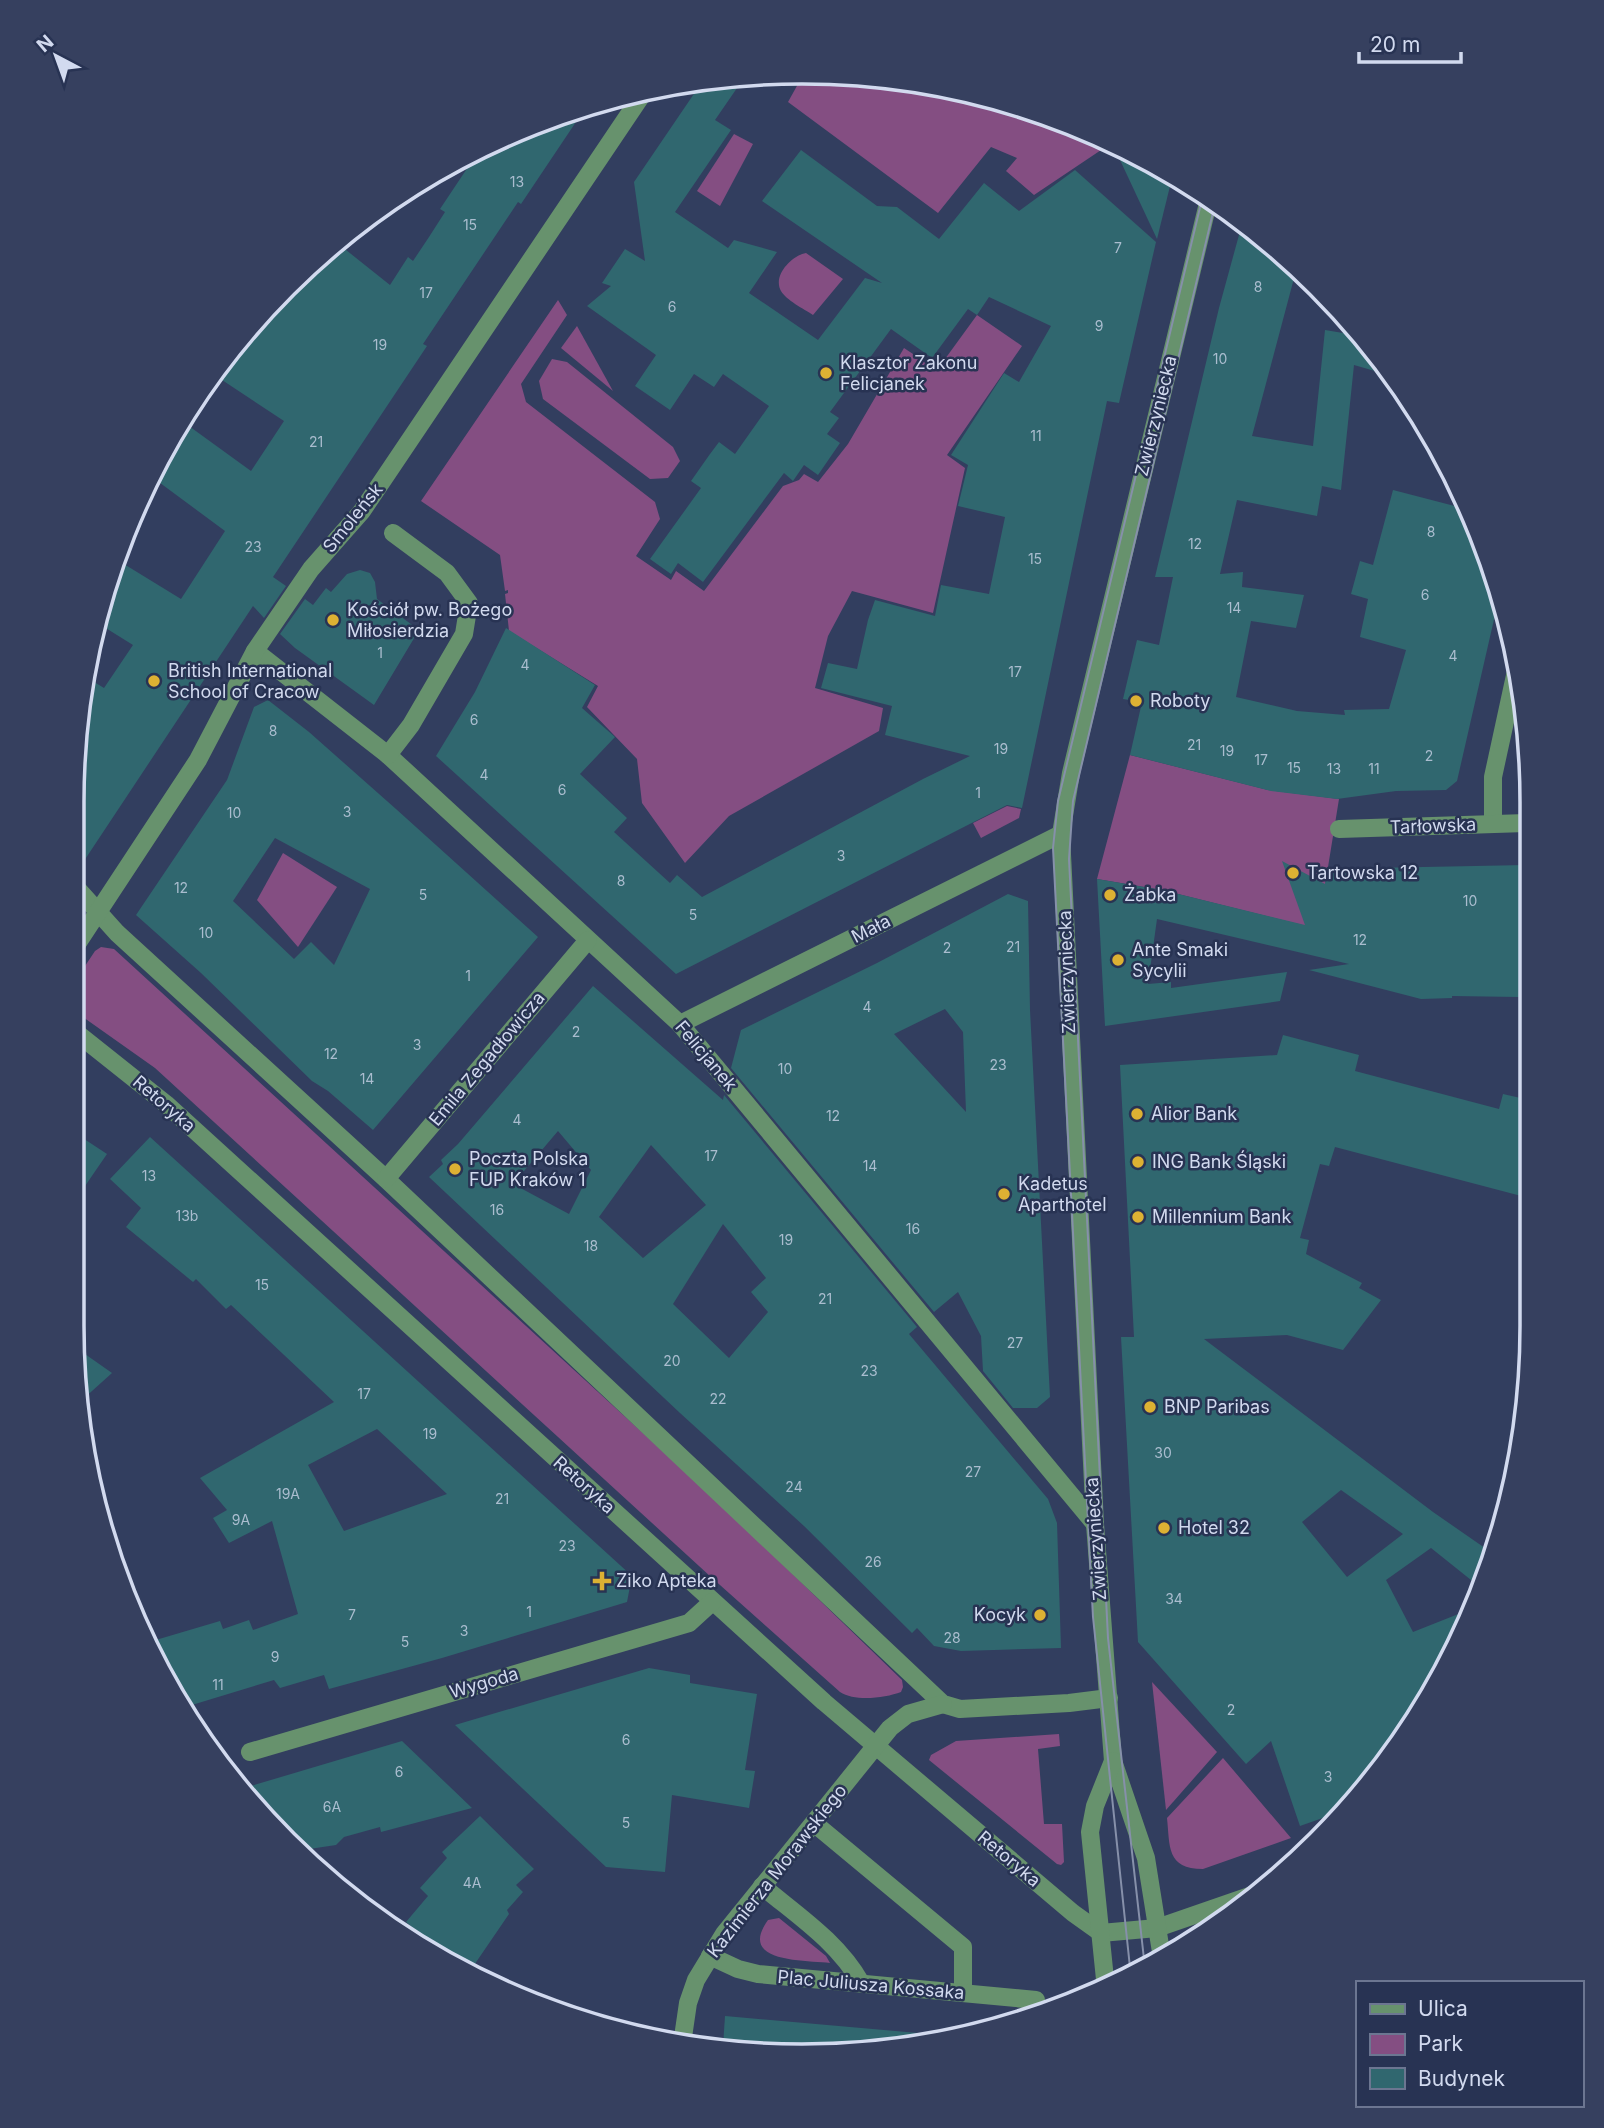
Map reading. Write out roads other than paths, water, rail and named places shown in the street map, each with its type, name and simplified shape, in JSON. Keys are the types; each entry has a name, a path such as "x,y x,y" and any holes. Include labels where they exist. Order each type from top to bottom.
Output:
{"street":[{"name":"Smoleńsk","path":"84,933 198,760 255,650 311,569 362,512 636,104"},
{"name":"Zwierzyniecka","path":"1160,1948 1142,1844 1113,1761 1094,1524 1061,834 1071,772 1207,209"},
{"path":"388,755 411,725 464,634 469,603 447,573 393,533"},
{"name":"Felicjanek","path":"255,650 388,755 680,1024 1094,1524"},
{"path":"1493,824 1493,777 1511,693"},
{"name":"Tarłowska","path":"1339,829 1520,823"},
{"name":"Mała","path":"680,1024 1061,834"},
{"path":"84,896 117,933 386,1179 943,1704 960,1709 1109,1698"},
{"name":"Emila Zegadłowicza","path":"386,1179 589,940"},
{"name":"Retoryka","path":"84,1039 166,1104 712,1602 875,1745 1101,1933"},
{"name":"Wygoda","path":"250,1752 689,1623 712,1602"},
{"name":"Kazimierza Morawskiego","path":"684,2034 688,2003 696,1980 724,1934 898,1720 908,1714 943,1704"},
{"name":"Zwierzyniecka","path":"1105,1977 1090,1832 1095,1806 1113,1761"},
{"path":"815,1824 963,1947 963,1993"},
{"path":"762,1886 834,1945 851,1965 861,1983"},
{"path":"1101,1933 1157,1928 1229,1903"},
{"name":"Plac Juliusza Kossaka","path":"710,1956 758,1975 1036,2000"}],"tram line":[{"path":"1130,1965 1093,1617 1053,848 1058,801 1201,205"},
{"path":"1144,1957 1108,1638 1069,859 1073,801 1213,213"}],"place":[{"name":"Klasztor Zakonu Felicjanek","path":"826,373"},
{"name":"Kościół pw. Bożego Miłosierdzia","path":"333,620"},
{"name":"British International School of Cracow","path":"154,681"},
{"name":"Roboty","path":"1136,701"},
{"name":"Tartowska 12","path":"1293,873"},
{"name":"Żabka","path":"1110,895"},
{"name":"Ante Smaki Sycylii","path":"1118,960"},
{"name":"Alior Bank","path":"1137,1114"},
{"name":"ING Bank Śląski","path":"1138,1162"},
{"name":"Poczta Polska FUP Kraków 1","path":"455,1169"},
{"name":"Kadetus Aparthotel","path":"1004,1194"},
{"name":"Millennium Bank","path":"1138,1217"},
{"name":"BNP Paribas","path":"1150,1407"},
{"name":"Hotel 32","path":"1164,1528"},
{"name":"Ziko Apteka","path":"602,1581"},
{"name":"Kocyk","path":"1040,1615"}]}
